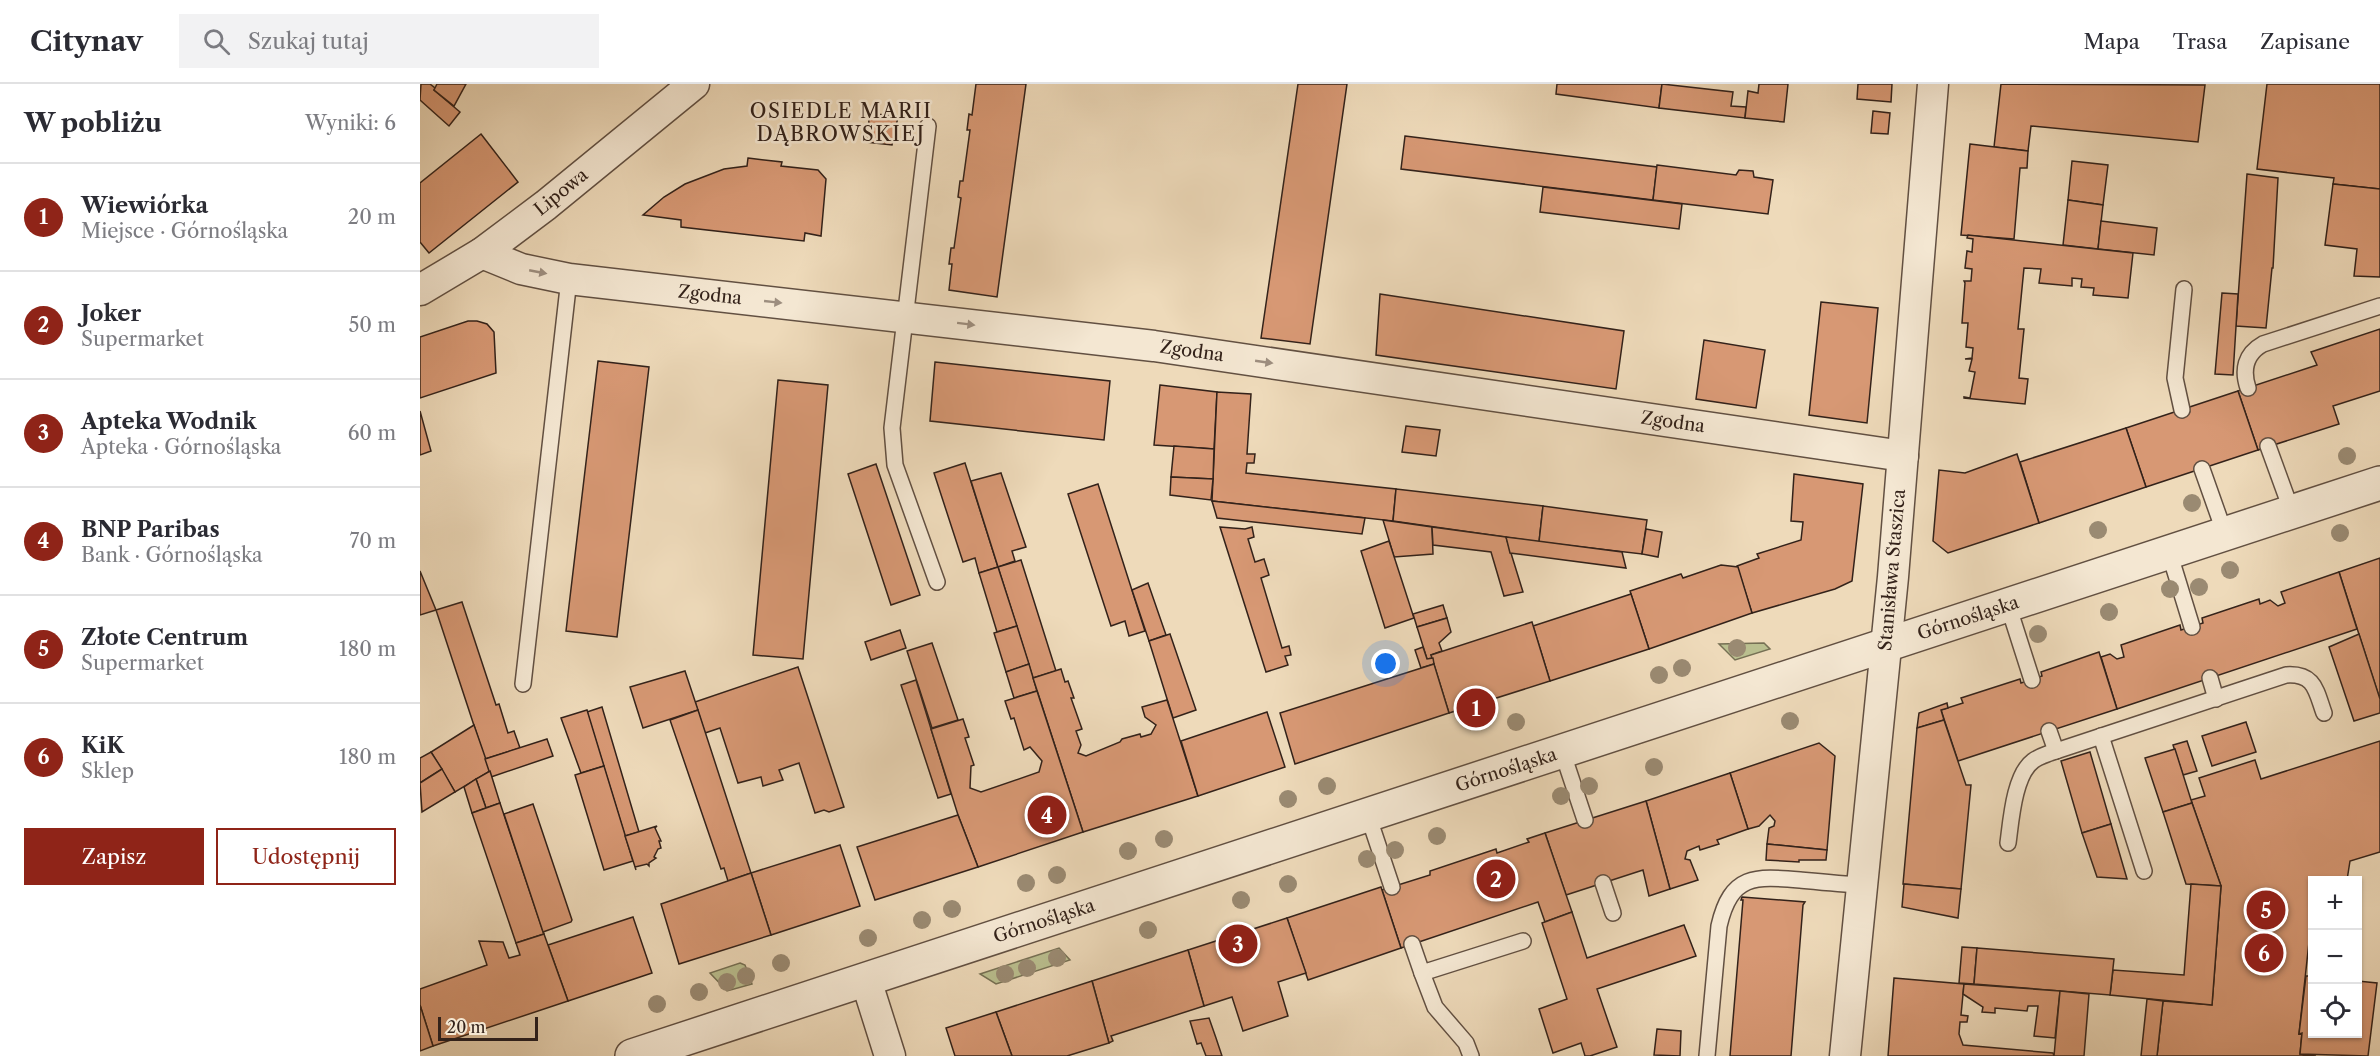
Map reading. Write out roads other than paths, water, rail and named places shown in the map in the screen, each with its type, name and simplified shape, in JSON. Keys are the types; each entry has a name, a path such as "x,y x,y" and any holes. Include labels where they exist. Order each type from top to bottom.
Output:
{"street":[{"name":"Lipowa","path":"423,283 482,253 546,205 694,84"},
{"name":"Stanisława Staszica","path":"1845,1056 1886,645 1933,84"},
{"name":"Zgodna","path":"482,253 521,269 569,279 1154,346 1903,456"},
{"name":"Górnośląska","path":"632,1056 2380,483"},
{"path":"866,980 890,1056"}],"lane":[{"path":"928,126 892,428 895,465 937,582"},
{"path":"523,684 569,279"},
{"path":"2182,410 2175,378 2184,289"},
{"path":"2248,388 2244,368 2253,350 2380,306"},
{"path":"2268,446 2292,512"},
{"path":"2202,469 2224,534"},
{"path":"2169,552 2192,627"},
{"path":"2008,605 2032,680"},
{"path":"2007,843 2017,789 2024,770 2033,761 2055,751 2286,675 2298,674 2308,679 2314,686 2324,713"},
{"path":"2210,678 2216,699"},
{"path":"2049,731 2055,751"},
{"path":"2101,736 2144,872"},
{"path":"1562,751 1585,820"},
{"path":"1368,815 1392,887"},
{"path":"1707,1056 1719,926 1723,909 1734,892 1744,883 1764,877 1862,885"},
{"path":"1603,883 1613,913"},
{"path":"1422,973 1523,941"},
{"path":"1412,944 1435,1007 1466,1043 1471,1056"}],"place":[{"name":"Wiewiórka","path":"1476,708"},
{"name":"BNP Paribas","path":"1047,815"},
{"name":"Joker","path":"1496,879"},
{"name":"Złote Centrum","path":"2266,910"},
{"name":"Apteka Wodnik","path":"1238,944"},
{"name":"KiK","path":"2264,953"}],"district":[{"name":"OSIEDLE MARII DĄBROWSKIEJ","path":"841,122"}]}
